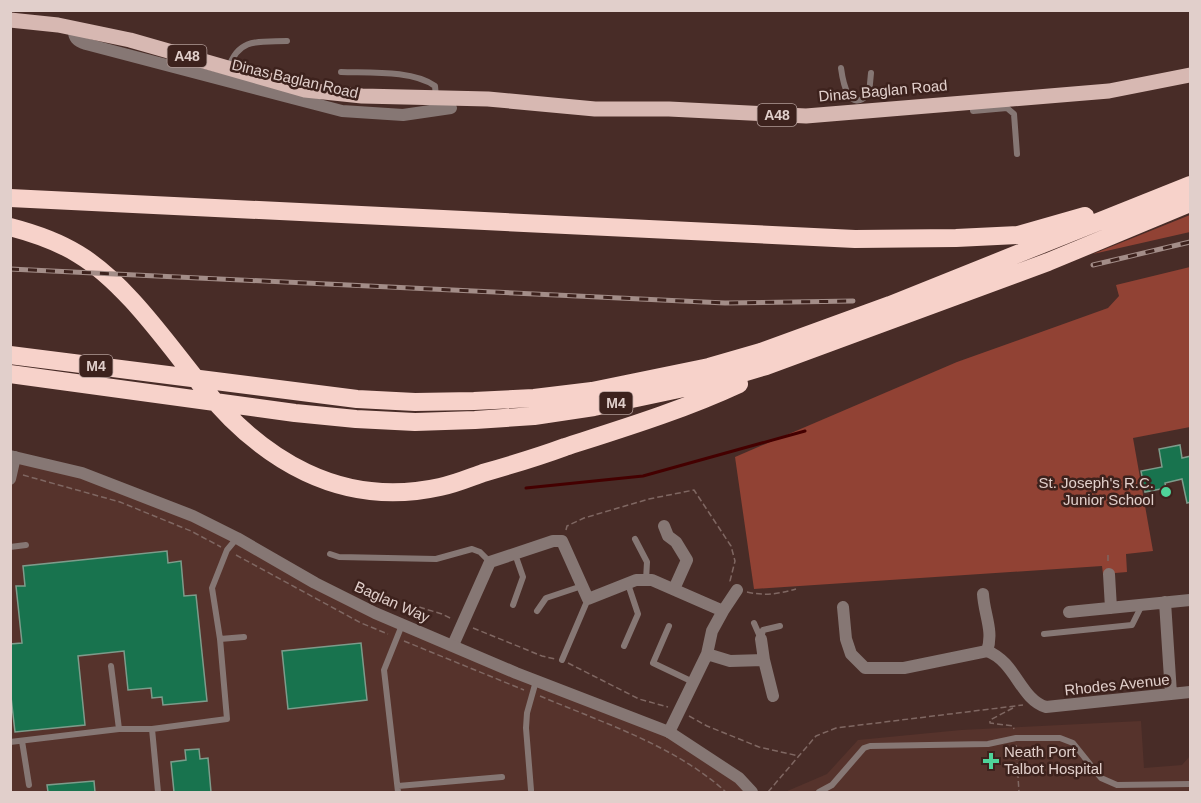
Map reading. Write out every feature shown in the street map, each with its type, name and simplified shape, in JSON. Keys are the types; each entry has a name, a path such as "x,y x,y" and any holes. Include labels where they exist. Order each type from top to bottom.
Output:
{"highway":[{"name":"M4","path":"10,355 298,393 369,400 474,401 534,398 592,391 709,367 771,348 890,305 1191,185"},
{"name":"M4","path":"10,198 855,239 1018,235 1156,198"},
{"name":"M4","path":"10,374 295,413 356,419 416,422 534,416 648,397 766,366 1048,262 1191,203"},
{"name":"M4","path":"10,227 36,234 78,254 110,279 148,320 215,404 245,434 278,459 309,476 339,486 369,492 401,492 440,487 550,453 699,402 817,348"}],"main road":[{"name":"A48","path":"10,20 74,28 130,40 228,68"},
{"name":"Dinas Baglan Road","path":"228,68 305,90 362,96 488,99 595,109 806,116 860,105 972,102 1109,91 1191,75"}],"street":[{"name":"Dinas Baglan Road","path":"74,28 76,40 86,44 329,109 395,115 451,108"},
{"path":"10,479 13,457"},
{"name":"Baglan Way","path":"13,457 82,473 193,516 237,538 315,583 402,625 669,732 739,778 752,792"},
{"path":"664,526 668,536 676,542 687,560 674,589"},
{"path":"453,645 490,562 553,541 562,541 588,599 636,580 652,580 723,610"},
{"path":"1109,574 1111,608"},
{"path":"669,732 707,654 712,631 737,590"},
{"path":"1069,612 1191,600"},
{"path":"980,602 991,639 987,651"},
{"path":"1165,602 1172,694"},
{"path":"848,612 846,639 851,654 865,668 904,668 987,651 1011,668 1041,705"},
{"path":"761,639 773,696"},
{"path":"707,654 730,661 764,660"},
{"name":"Rhodes Avenue","path":"1041,705 1191,692"}],"lane":[{"path":"228,68 235,54 246,44 287,41"},
{"path":"841,68 845,91 860,105 869,94 872,73"},
{"path":"341,72 412,76 435,86 436,98"},
{"path":"972,102 973,111 1006,108 1011,110 1014,114 1017,154"},
{"path":"10,742 119,729 152,729 227,719 220,639 212,588 227,550 237,538"},
{"path":"635,539 646,562 646,580"},
{"path":"10,547 26,545"},
{"path":"330,554 339,557 436,560 472,549 480,552 490,562"},
{"path":"513,605 523,576 515,554"},
{"path":"624,646 638,614 628,584"},
{"path":"537,611 546,598 582,586"},
{"path":"562,660 588,599"},
{"path":"1044,634 1132,625 1142,604"},
{"path":"754,623 761,639"},
{"path":"402,625 384,670 398,789 502,777"},
{"path":"669,626 653,663 693,682"},
{"path":"761,639 763,630 780,626"},
{"path":"220,639 244,637"},
{"path":"111,666 119,729"},
{"path":"531,790 526,728 527,713 536,680"},
{"path":"152,729 158,792"},
{"path":"819,792 832,785 864,748 870,746 988,744 1016,738 1060,738 1073,743 1101,778 1117,784 1191,784"},
{"path":"22,741 29,785"}],"path":[{"path":"737,590 763,595 780,594 796,589"},
{"path":"376,594 442,614 542,656 562,660 639,699 680,710 707,726 759,747 799,756"},
{"path":"768,792 816,736 836,728 1041,705"}],"shaded area":[{"path":"1190,215 1190,232 1093,254"},
{"path":"1190,267 1190,427 1133,438 1153,551 1126,554 1127,572 1103,574 1102,566 754,589 735,457 957,362 1108,308 1119,296 1116,285"},
{"path":"10,456 82,473 193,516 315,583 669,732 739,778 747,792 11,792"},
{"name":"Neath Port Talbot Hospital","path":"1141,721 1144,768 1182,765 1190,756 1190,792 785,792 827,774 858,740 961,730"}],"building":[{"path":"1180,445 1182,458 1191,456 1191,502 1187,503 1182,479 1165,483 1166,488 1145,492 1141,471 1162,467 1159,449"},
{"path":"167,551 168,563 181,561 184,596 196,595 207,701 163,705 162,697 152,698 151,688 128,690 124,651 78,656 85,725 15,732 10,688 10,644 22,643 16,586 25,586 23,566"},
{"path":"361,643 367,700 288,709 282,651"},
{"path":"199,749 200,759 208,758 211,792 174,792 171,762 186,760 185,750"},
{"path":"94,781 95,792 48,792 47,785"}],"waterway":[{"path":"526,488 643,476 805,431"}],"railway":[{"path":"1093,265 1190,242"},
{"path":"10,269 725,303 853,301"}],"place":[{"name":"St. Joseph's R.C. Junior School","path":"1166,492"},
{"name":"Neath Port Talbot Hospital","path":"991,761"}]}
